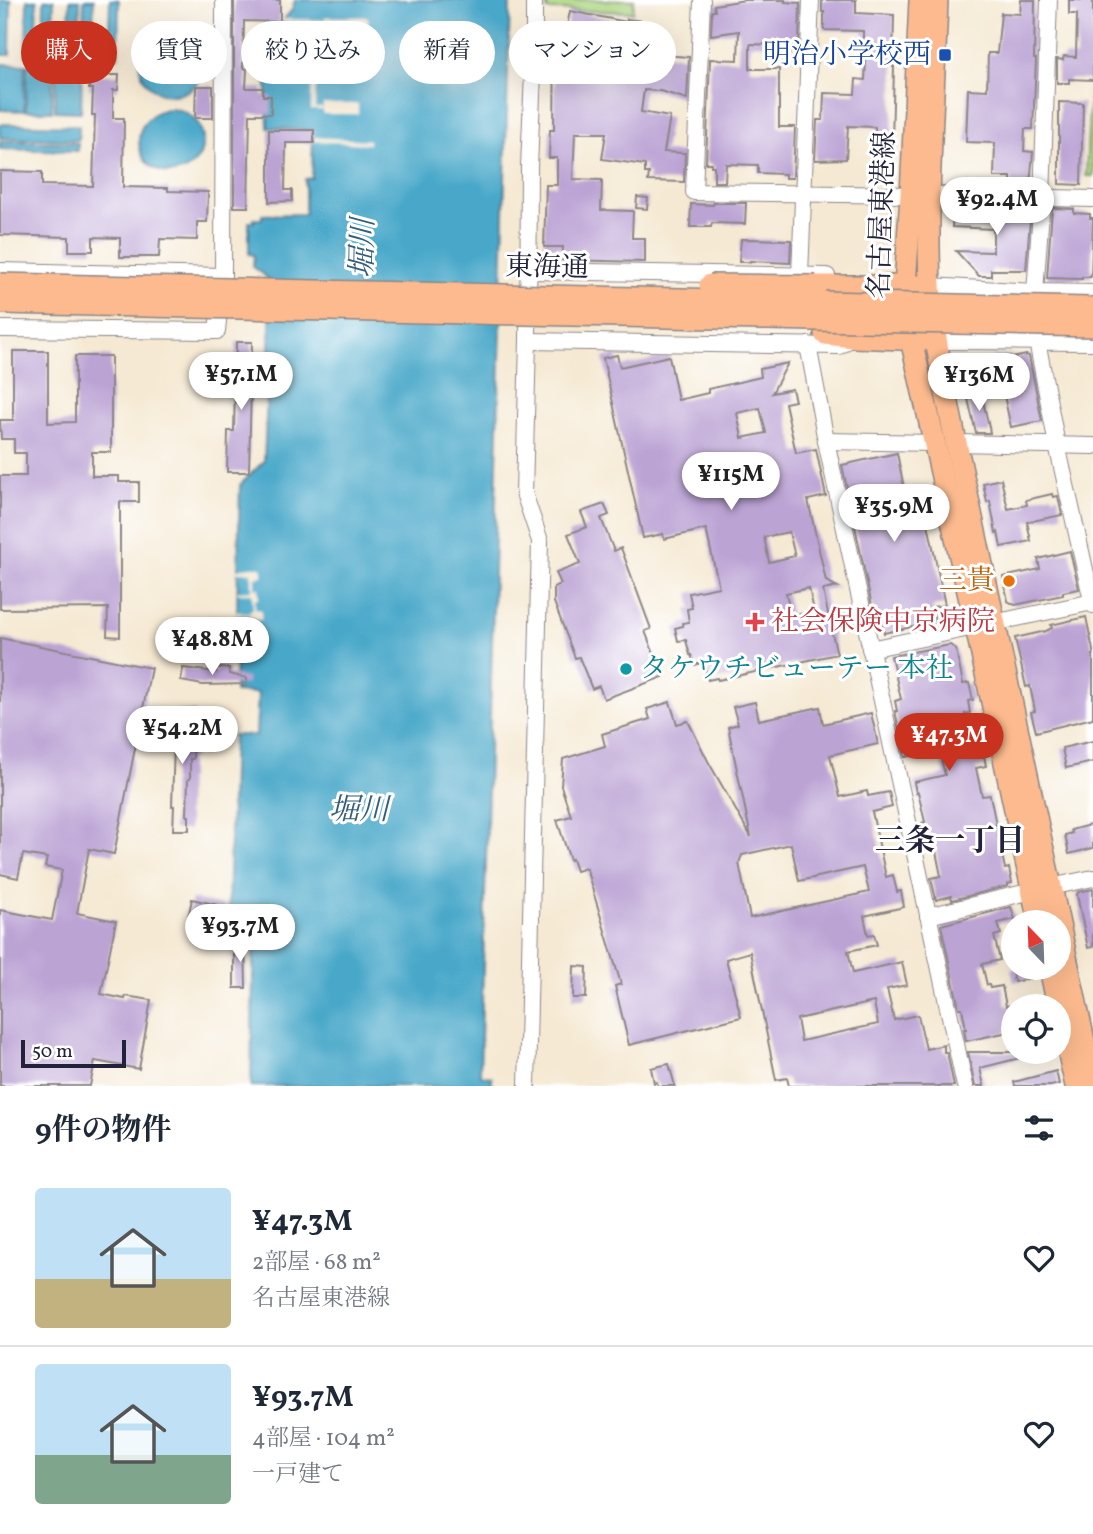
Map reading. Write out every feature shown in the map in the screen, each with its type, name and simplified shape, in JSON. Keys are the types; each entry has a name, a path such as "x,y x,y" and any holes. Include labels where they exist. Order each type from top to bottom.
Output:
{"main road":[{"name":"名古屋東港線","path":"920,0 920,195 946,443"},
{"name":"名古屋東港線","path":"937,0 920,195 905,286 911,339 946,443 1042,889 1093,1083"},
{"path":"271,299 298,278 808,281 848,286 930,286"},
{"name":"東海通","path":"0,284 271,299 1093,326"},
{"path":"271,299 328,320 816,340 853,337 937,341"},
{"name":"東海通","path":"0,303 271,299 1093,308"},
{"name":"名古屋東港線","path":"1041,910 1042,889"},
{"path":"1071,1064 1076,1086"}],"street":[{"path":"0,328 217,331 223,276 224,0"},
{"path":"527,1086 540,541 524,493 534,0"},
{"path":"702,0 694,191 1093,200"},
{"path":"528,271 808,281 804,193 811,0"},
{"path":"1035,292 1042,198 1049,0"},
{"path":"0,271 223,276"},
{"path":"930,286 1093,293"},
{"path":"528,341 816,340 825,441 965,1086"},
{"path":"937,341 1093,342"},
{"path":"870,649 1093,603 1057,445 1037,341"},
{"path":"825,441 1093,446"},
{"path":"928,916 1093,878"}],"green space":[{"path":"547,0 634,0 633,12 547,10"},
{"path":"1090,88 1093,88 1093,176 1086,176"}],"water":[{"path":"1,0 11,0 10,55 0,55"},
{"path":"27,0 37,0 36,21 27,21"},
{"path":"44,0 54,0 53,21 44,21"},
{"path":"70,0 80,0 79,21 69,21"},
{"path":"84,0 94,0 93,21 83,21"},
{"path":"110,0 119,0 118,57 117,21 109,21"},
{"name":"堀川","path":"295,0 510,0 480,1075 492,1077 492,1086 251,1086 254,916 228,910 233,735 256,735 258,693 235,692 240,485 264,461 272,284 253,267 254,255 249,254 249,222 262,219 262,215 305,214 305,179 312,178 313,130 268,128 267,84 385,84 385,21 283,21 292,10"},
{"path":"0,64 21,65 21,84 25,84 24,111 0,110"},
{"path":"27,84 53,84 52,111 26,111"},
{"path":"56,84 82,84 81,112 55,111"},
{"path":"195,84 184,92 172,95 160,92 150,85"},
{"path":"171,109 189,115 197,123 203,141 197,159 189,167 171,173 153,167 145,159 139,141 145,123 153,115"},
{"path":"0,124 79,126 78,140 0,138"},
{"path":"0,141 78,143 78,151 0,149"}],"pier":[{"path":"325,17 368,17 368,21 280,21 280,19 324,20"},
{"path":"312,84 316,84 315,108 323,108 323,104 358,104 358,114 323,114 323,110 311,110"},
{"path":"310,137 369,140 369,144 310,141"},
{"path":"262,567 262,576 255,577 259,599 255,599 255,609 261,610 261,619 250,619 250,615 236,615 236,612 250,612 253,609 252,593 237,593 252,590 251,572 237,572 237,569"}],"building":[{"path":"234,0 280,0 280,21 241,21 241,84 246,84 246,88 263,88 263,96 271,96 271,114 250,114 248,207 234,207"},
{"path":"745,0 785,0 800,3 799,46 750,46 750,69 779,69 779,127 795,127 793,178 785,178 785,174 758,173 758,165 726,164 725,182 714,182 714,166 706,163 710,59 738,60 739,31 711,35 712,11 715,11 714,5"},
{"path":"822,0 856,0 856,13 894,15 892,141 874,140 875,127 848,126 846,159 815,160 817,120 823,120 824,93 855,94 856,79 865,80 867,42 863,41 863,31 824,30"},
{"path":"1021,0 1035,0 1033,129 1025,129 1024,151 1033,152 1030,186 1011,184 1011,177 994,177 995,143 966,142 968,89 987,90 988,53 997,53 1001,13 1020,14"},
{"path":"1069,0 1093,0 1093,80 1069,79 1069,83 1057,83 1057,59 1063,60 1064,56 1076,57 1077,14 1069,14"},
{"path":"570,11 622,21 568,21"},
{"path":"676,56 689,57 687,99 660,91 644,90 641,112 670,117 664,152 685,153 684,182 648,181 649,173 645,173 645,165 602,159 606,133 575,133 573,179 602,180 601,210 633,211 632,238 645,238 645,262 562,260 563,247 544,247 546,185 557,185 557,158 549,158 550,130 554,130 555,84 676,84"},
{"path":"119,75 118,90 113,90 113,118 124,118 123,187 208,192 207,222 197,222 197,240 160,239 159,257 120,257 120,238 93,237 93,251 69,251 69,237 0,235 0,171 42,172 42,185 93,186 95,115 92,115 93,89 89,89 89,84 117,84"},
{"path":"196,86 213,86 213,118 195,118"},
{"path":"1059,102 1083,103 1081,185 1059,184"},
{"path":"269,130 314,130 314,143 286,143 285,190 292,190 292,201 269,202"},
{"path":"637,197 648,198 647,209 636,208"},
{"path":"746,203 745,224 712,223 711,227 690,227 691,204"},
{"path":"954,206 1031,208 1026,270 991,270 991,276 979,276 956,251 993,252 993,229 952,227"},
{"path":"1052,208 1074,209 1074,213 1090,214 1090,218 1093,218 1091,277 1047,278"},
{"path":"741,239 791,240 790,263 739,262"},
{"path":"236,342 252,342 249,472 227,472 228,431 234,431"},
{"path":"13,351 48,351 48,423 75,422 75,356 111,356 111,452 92,452 92,476 119,476 119,482 139,482 139,502 120,502 120,637 107,636 108,608 0,609 0,476 26,476 26,453 14,453 14,439 1,439 0,420 13,420"},
{"path":"617,355 620,367 669,356 678,400 708,393 708,389 761,377 760,369 788,363 772,393 792,389 795,401 785,403 796,453 816,449 826,496 808,500 826,581 838,587 823,590 828,614 843,613 830,625 837,654 718,680 708,680 704,662 695,665 686,640 678,641 675,628 689,622 687,609 692,608 689,593 719,587 706,529 664,539 663,534 643,538 603,358","holes":["760,408 766,433 742,438 737,413","789,532 795,556 769,562 764,537","809,588 814,611 791,616 786,593"]},
{"path":"993,356 1012,358 1029,356 1042,421 1011,427"},
{"path":"981,392 990,433 976,433 967,395"},
{"path":"897,453 906,498 922,495 945,605 932,607 935,622 884,633 881,618 875,620 842,465"},
{"path":"1001,479 1008,509 1027,505 1026,500 1052,494 1053,497 1058,496 1062,515 1027,522 1031,541 1001,547 983,483"},
{"path":"604,504 609,515 601,518 614,551 621,548 651,629 645,631 663,677 604,699 599,686 592,689 579,657 575,658 554,602 554,587 561,584 556,573 580,564 568,534 587,527 581,512"},
{"path":"1070,551 1079,589 1015,605 1008,601 1003,577 1040,569 1038,559"},
{"path":"1086,617 1093,650 1093,718 1036,732 1031,712 1035,711 1030,686 1026,687 1015,638 1046,631 1052,628 1051,625"},
{"path":"188,618 222,619 221,649 187,648"},
{"path":"0,638 151,668 114,854 89,849 77,913 116,921 101,994 125,999 126,996 151,1000 139,1069 95,1061 90,1086 0,1086 0,910 52,920 62,870 45,867 47,858 23,854 18,878 0,874"},
{"path":"950,645 956,649 963,684 969,683 973,700 968,701 970,713 965,714 971,743 981,741 986,766 976,768 982,796 990,795 1005,869 1009,868 1012,883 952,900 951,896 936,900 931,878 941,876 934,842 927,843 922,823 925,822 914,782 945,775 939,750 905,757 895,711 895,701 901,699 891,656"},
{"path":"183,668 216,672 217,668 229,668 229,674 247,678 247,684 203,685 181,681"},
{"path":"670,702 677,724 688,721 751,837 728,727 738,724 733,707 755,702 759,720 820,707 823,724 871,713 878,744 830,755 840,797 867,791 868,796 889,792 892,807 872,812 886,877 893,875 897,892 901,891 904,907 864,916 868,935 874,934 877,945 848,951 853,973 902,962 907,985 887,989 894,1020 918,1015 926,1049 944,1045 954,1086 789,1086 787,1078 776,1080 750,952 726,959 741,1017 629,1045 615,986 621,984 586,868 576,871 557,820 571,816 561,786 563,759 605,746 602,734 650,719 647,709","holes":["791,844 799,881 863,867 869,892 750,918 739,863 742,855","874,1002 878,1024 801,1041 797,1019"]},
{"path":"175,711 195,711 193,759 190,759 188,779 189,830 173,830"},
{"path":"1093,741 1093,762 1066,768 1062,748"},
{"path":"1093,824 1093,848 1069,854 1065,835 1072,833 1071,830"},
{"path":"1093,889 1093,947 1088,948 1077,895 1078,892"},
{"path":"192,899 226,907 222,924 188,917"},
{"path":"1011,907 1012,910 1001,910 1001,922 998,923 1001,934 994,936 1000,960 982,964 987,985 990,988 1002,986 1001,1034 966,1041 962,1008 959,1008 941,925"},
{"path":"234,940 245,940 246,988 234,988"},
{"path":"574,966 587,967 586,998 573,998"},
{"path":"968,1052 1001,1052 1001,1063 980,1068 984,1086 975,1086"},
{"path":"669,1064 675,1086 658,1086 657,1082 654,1083 651,1068"},
{"path":"1056,1071 1059,1084 1015,1086 1014,1082"}],"place":[{"name":"明治小学校西","path":"945,55"},
{"name":"三貴","path":"1009,581"},
{"name":"社会保険中京病院","path":"755,622"},
{"name":"タケウチビューテー 本社","path":"626,669"}],"district":[{"name":"三条一丁目","path":"950,842"}]}
